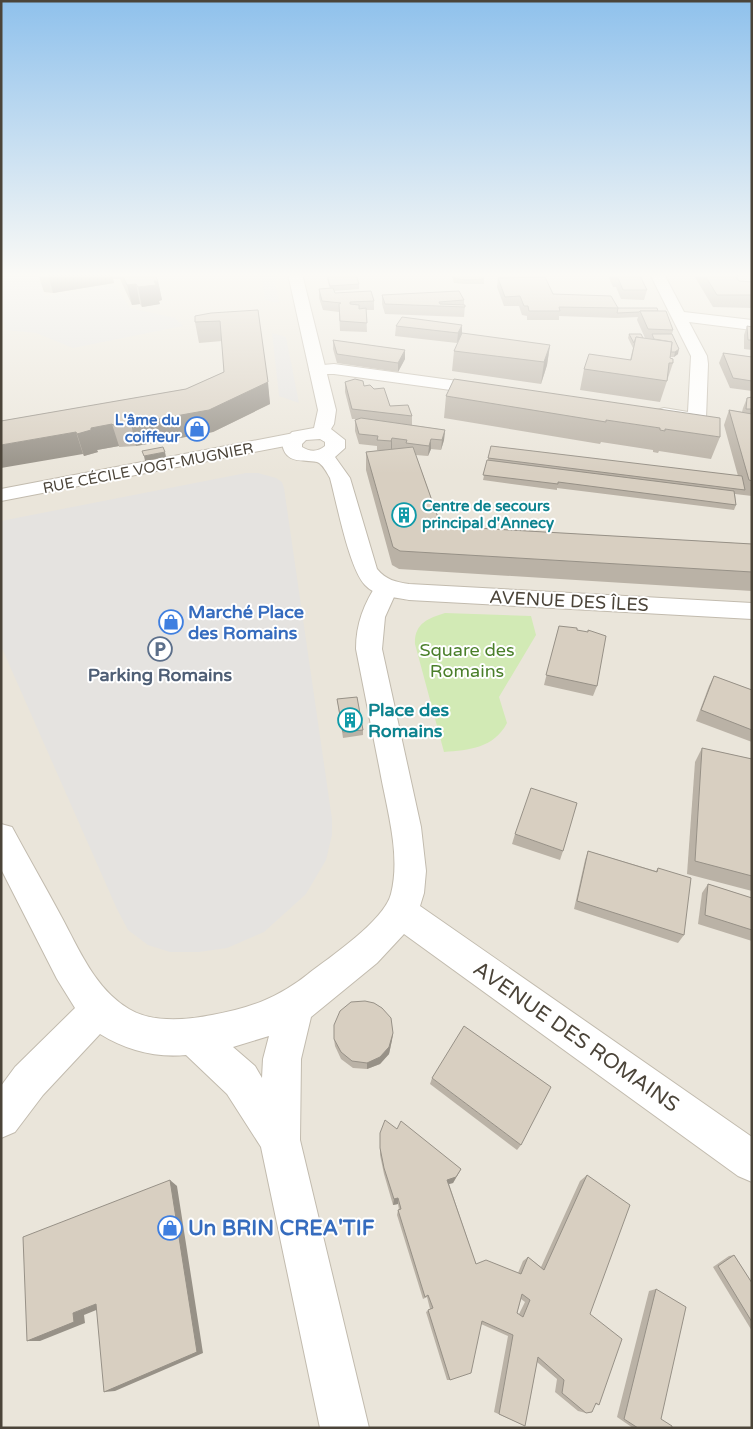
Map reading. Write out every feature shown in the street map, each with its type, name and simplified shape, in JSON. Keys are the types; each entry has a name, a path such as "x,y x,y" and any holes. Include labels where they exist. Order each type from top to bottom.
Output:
{"street":[{"path":"294,439 292,446 296,452 307,456 322,456 332,451 336,444 332,437 320,433 327,410 311,341"},
{"path":"649,412 697,419 700,359 691,341"},
{"path":"318,370 334,369 504,392"},
{"name":"RUE CÉCILE VOGT-MUGNIER","path":"1,495 294,439 305,434 320,433"},
{"path":"1,837 80,987 99,1009 116,1023 134,1032 158,1036 194,1037 250,1024 295,1006 350,963 378,938 400,912 408,894 409,854 406,827 369,640 370,618 386,588 374,581 366,570 340,478 334,467 322,456"},
{"name":"AVENUE DES ÎLES","path":"386,588 440,594 752,611"},
{"name":"AVENUE DES ROMAINS","path":"400,912 752,1162"},
{"path":"295,1006 282,1059 280,1140 345,1428"},
{"path":"1,1118 29,1081 99,1009"},
{"path":"194,1037 241,1080 280,1140"}],"shaded area":[{"path":"1,341 752,341 752,1428 1,1428"},
{"path":"55,341 110,341 73,348"},
{"path":"273,341 287,341 299,403 279,396"},
{"name":"Place des Romains","path":"246,473 258,473 276,478 282,482 284,488 332,819 332,835 326,860 306,894 264,932 227,948 199,952 170,952 148,945 128,930 1,646 1,521"}],"green space":[{"name":"Square des Romains","path":"445,613 531,616 536,635 499,697 507,723 502,731 488,743 480,746 444,752 415,644 415,637 423,623"}],"building":[{"path":"222,341 262,341 268,382 209,410 131,424 112,424 91,428 91,430 77,434 76,432 1,445 1,421 186,389 224,372"},
{"path":"333,341 405,350 398,363 337,354"},
{"path":"459,341 518,341 550,345 544,362 454,351"},
{"path":"635,341 672,342 670,358 673,359 673,363 669,363 667,381 584,369 589,354 631,360"},
{"path":"664,341 675,341 679,349 675,352 671,352 672,342"},
{"path":"723,353 752,357 752,381 733,378"},
{"path":"355,379 363,381 364,386 370,385 374,389 384,388 390,406 408,405 412,416 352,409 345,382"},
{"path":"454,379 720,418 720,437 665,429 665,431 660,430 660,428 606,420 606,422 446,396"},
{"path":"752,397 752,409 746,409 747,398"},
{"path":"729,410 752,414 752,481 749,480"},
{"path":"361,418 445,430 442,440 431,439 429,446 406,443 407,440 392,438 391,441 377,440 378,436 359,434 355,420"},
{"path":"491,446 742,476 745,490 488,458"},
{"path":"163,447 165,452 144,456 142,451"},
{"path":"413,447 441,526 752,544 752,572 400,551 393,547 366,452"},
{"path":"487,460 734,491 736,505 558,482 558,484 483,475"},
{"path":"559,626 577,628 577,630 588,632 588,630 606,636 597,686 546,675"},
{"path":"714,676 752,690 752,730 701,710"},
{"name":"Place des Romains","path":"357,697 363,730 343,732 337,699"},
{"path":"702,748 752,759 752,876 695,861"},
{"path":"531,788 577,803 563,851 515,834"},
{"path":"588,851 657,872 658,868 691,878 684,935 577,901"},
{"path":"708,884 752,898 752,930 705,915"},
{"path":"365,1001 374,1003 382,1008 391,1018 393,1033 389,1047 380,1057 367,1063 352,1061 341,1052 334,1039 334,1025 340,1011 351,1002"},
{"path":"464,1026 551,1087 521,1145 432,1078"},
{"path":"385,1120 397,1129 401,1121 461,1169 456,1177 447,1180 476,1264 486,1260 521,1274 528,1257 544,1270 587,1175 630,1205 590,1314 622,1339 599,1405 596,1403 592,1412 586,1413 562,1393 564,1380 538,1357 525,1426 499,1414 513,1335 482,1321 471,1373 450,1380 428,1310 433,1308 428,1295 425,1297 398,1210 401,1209 398,1198 394,1199 384,1168 380,1148 380,1133","holes":["522,1294 530,1300 523,1317 517,1313"]},
{"path":"170,1180 197,1352 104,1392 96,1304 73,1313 74,1322 27,1341 23,1237"},
{"path":"734,1255 752,1283 752,1322 718,1266"},
{"path":"656,1289 686,1307 661,1419 672,1426 672,1428 638,1428 624,1419"}],"place":[{"name":"L'âme du coiffeur","path":"197,429"},
{"name":"Centre de secours principal d'Annecy","path":"404,515"},
{"name":"Marché Place des Romains","path":"171,622"},
{"name":"Parking Romains","path":"160,649"},
{"name":"Place des Romains","path":"350,720"},
{"name":"Un BRIN CREA'TIF","path":"170,1228"}]}
